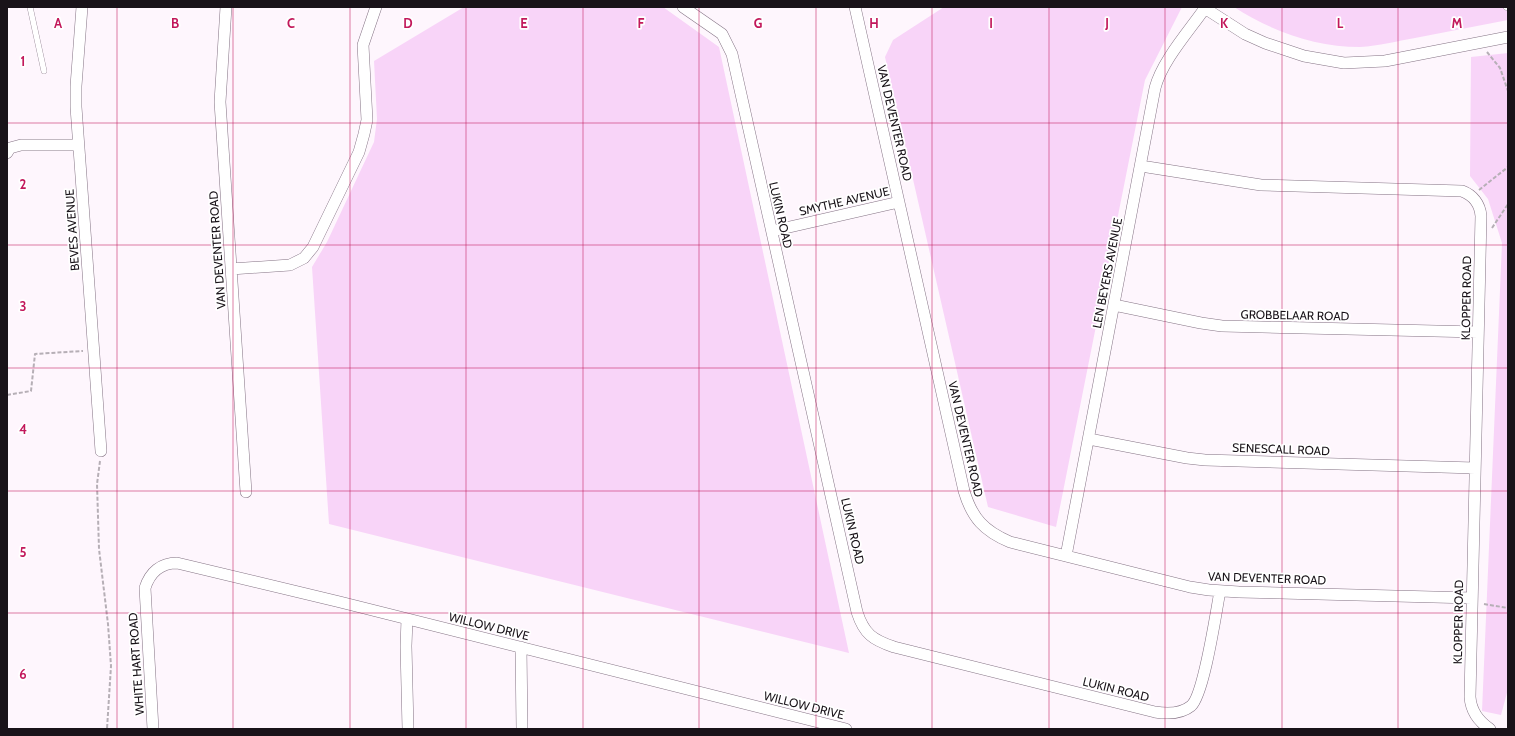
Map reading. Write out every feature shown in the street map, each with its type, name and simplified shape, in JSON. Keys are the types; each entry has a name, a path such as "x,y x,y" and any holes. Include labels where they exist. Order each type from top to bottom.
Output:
{"street":[{"name":"BEVES AVENUE","path":"82,7 76,86 78,145 101,452"},
{"name":"VAN DEVENTER ROAD","path":"226,7 220,102 246,492"},
{"path":"231,269 290,265 304,258 316,242 359,152 364,134 367,114 363,45 376,7"},
{"name":"LUKIN ROAD","path":"683,7 722,34 730,50 857,612 863,627 871,637 880,643 894,648 1155,712 1170,714 1190,706 1197,696 1205,667 1220,591"},
{"name":"VAN DEVENTER ROAD","path":"855,7 962,483 972,511 979,521 998,537 1010,542 1190,587 1220,591 1472,601"},
{"path":"1204,8 1245,34 1265,43 1304,56 1332,62 1378,62 1508,37"},
{"name":"LEN BEYERS AVENUE","path":"1066,556 1153,100 1159,77 1204,8"},
{"path":"7,153 10,148 21,145 78,145"},
{"path":"1140,166 1261,185 1448,190 1462,191 1471,196"},
{"name":"KLOPPER ROAD","path":"1471,196 1477,202 1481,211 1470,702 1476,716 1490,729"},
{"name":"SMYTHE AVENUE","path":"772,231 899,202"},
{"name":"GROBBELAAR ROAD","path":"1114,305 1222,326 1478,332"},
{"name":"SENESCALL ROAD","path":"1089,439 1205,460 1475,468"},
{"name":"WILLOW DRIVE","path":"145,596 147,581 155,570 166,564 177,562 846,729"},
{"name":"WHITE HART ROAD","path":"145,596 153,729"},
{"path":"407,619 406,646 408,729"},
{"path":"521,647 522,729"}],"lane":[{"path":"30,7 44,71"}],"path":[{"path":"1479,42 1500,68 1508,91"},
{"path":"1471,196 1508,167"},
{"path":"1480,245 1508,204"},
{"path":"7,395 31,391 35,354 93,350"},
{"path":"101,452 97,484 99,549 108,624 111,666 107,729"},
{"path":"1472,601 1508,608"}],"shaded area":[{"path":"464,7 663,7 719,47 849,653 329,524 312,267 327,242 374,142 377,119 374,61"},
{"path":"944,7 1182,7 1145,80 1056,527 988,507 885,57 893,40"},
{"path":"1234,7 1508,7 1508,20 1381,45 1360,47 1327,44 1294,36 1248,16"},
{"path":"1508,53 1508,689 1501,715 1482,711 1502,243 1488,199 1470,176 1471,57"}]}
